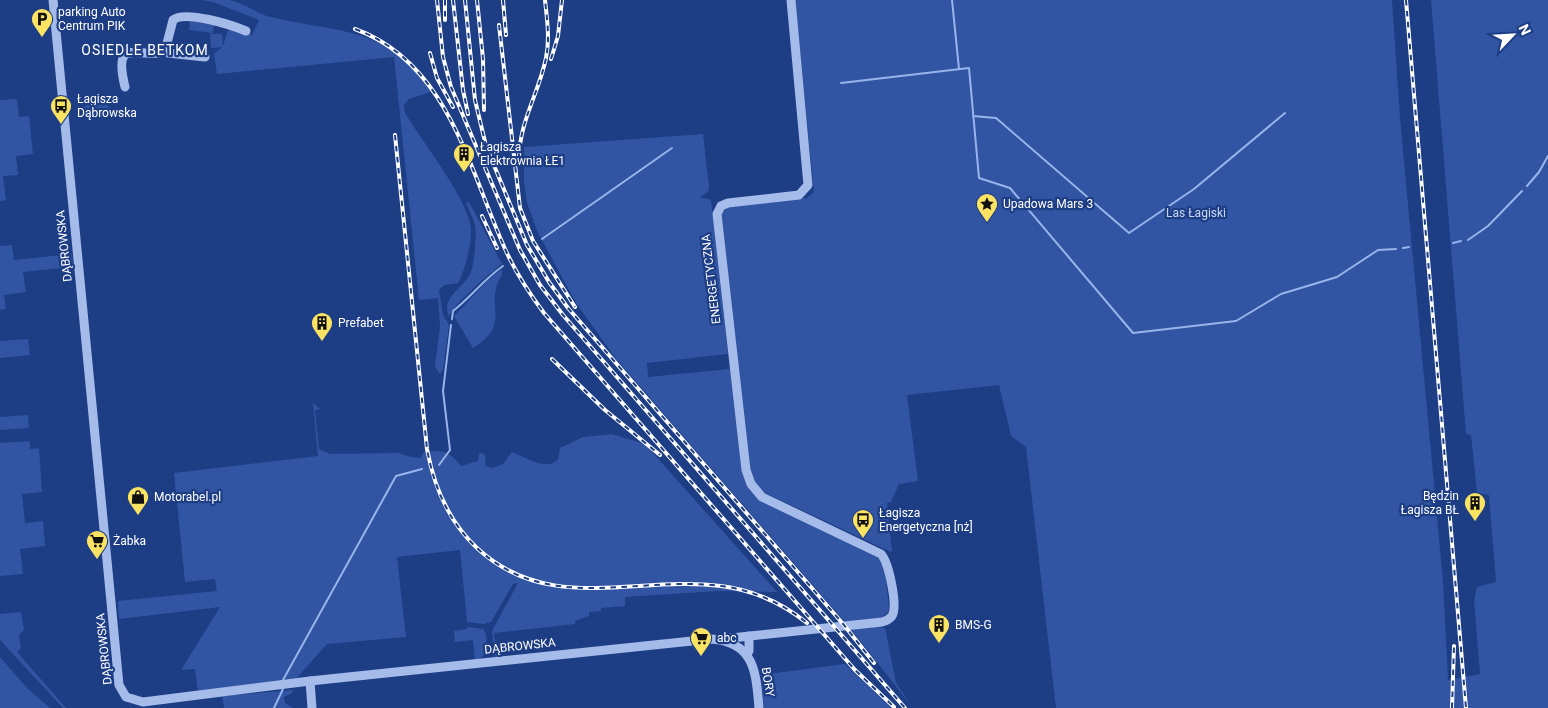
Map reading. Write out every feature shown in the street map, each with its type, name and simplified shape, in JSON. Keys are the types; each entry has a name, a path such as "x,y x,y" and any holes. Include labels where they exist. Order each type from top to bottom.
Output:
{"street":[{"name":"DĄBROWSKA","path":"52,0 121,690 128,699 143,702 282,684 692,641 712,639 728,642 731,638 882,622 889,619 894,608 889,569 886,560 876,551"},
{"name":"ENERGETYCZNA","path":"791,0 808,185 799,195 728,203 721,206 717,214 746,470 751,484 762,497 876,551"},
{"path":"165,51 173,20 182,15 228,24 246,31"},
{"path":"125,87 121,66 127,54 133,51 158,53 165,51 168,53 205,57"},
{"path":"728,642 746,654 749,651 749,636"},
{"name":"BORY","path":"746,654 754,668 759,708"},
{"path":"310,681 312,708"}],"green space":[{"path":"202,0 229,0 271,17 360,35 379,43 396,54 414,70 431,92 409,99 404,105 405,113 451,182 466,210 471,229 468,254 458,283 445,285 439,290 443,315 449,325 443,370 440,374 435,367 440,326 438,298 419,300 394,57 217,74 214,54 222,47 211,48 210,34 213,33 189,30 190,21 214,25 213,34 222,34 223,46 229,27 252,35 259,20 213,2"},
{"name":"Las Łagiski","path":"795,0 1392,0 1400,118 1443,581 1448,680 1480,674 1474,601 1477,587 1496,582 1489,495 1477,493 1471,435 1466,434 1431,0 1548,0 1548,708 1056,708 1026,447 1011,436 999,385 907,395 918,481 899,484 891,502 887,503 891,552 763,492 755,485 750,474 721,212 731,207 807,198 814,192"},
{"path":"17,99 19,117 29,116 33,154 16,156 18,175 3,176 6,200 0,201 0,100"},
{"path":"88,103 105,104 117,113 76,116"},
{"path":"703,134 709,187 708,192 700,197 711,200 728,354 647,363 648,377 730,369 745,477 751,491 763,502 877,557 885,569 889,608 888,612 881,618 845,622 617,360 576,303 538,233 527,203 524,182 524,147"},
{"path":"469,202 502,264 464,297 449,316 447,309 450,298 468,278 473,262 476,229 466,203"},
{"path":"12,245 14,260 72,254 73,267 23,272 26,292 4,295 6,309 0,310 0,246"},
{"path":"502,269 502,275 495,296 495,322 485,339 473,348 454,316 483,285"},
{"path":"28,339 30,355 0,358 0,341"},
{"path":"313,403 320,409 315,410 319,449 330,454 398,453 421,458 424,452 440,451 448,454 461,466 478,461 479,454 482,453 485,455 486,466 493,468 503,464 512,452 542,464 553,463 558,459 560,448 583,437 612,434 645,444 777,592 718,591 625,597 625,606 601,608 601,611 589,612 589,616 575,621 575,624 494,633 497,657 495,657 492,631 518,583 513,584 491,622 484,624 467,622 460,550 397,557 406,637 327,644 297,678 198,691 195,669 181,670 220,607 119,619 118,601 217,591 215,579 185,582 174,473 318,456"},
{"path":"28,415 29,428 0,430 0,417"},
{"path":"30,441 30,449 39,448 42,492 22,494 25,523 43,521 45,546 20,549 23,574 0,576 0,443"},
{"path":"21,612 24,630 19,635 21,648 17,652 66,708 63,708 0,640 0,614"},
{"path":"872,626 885,628 896,683 913,708 849,627"},
{"path":"467,627 483,629 486,634 487,652 481,658 475,660 473,640 455,642 454,631 467,629"},
{"path":"0,657 28,689 50,708 0,708"},
{"path":"845,664 891,708 764,708 761,675"},
{"path":"293,690 292,693 284,697 285,703 293,708 224,708 222,696"}],"waterway":[{"path":"952,0 959,69"},
{"path":"841,83 969,68 979,178 1010,188 1133,333 1236,321 1281,294 1337,277 1378,250 1396,249"},
{"path":"973,116 996,118 1129,233 1194,189 1285,113"},
{"path":"542,239 672,148"},
{"path":"1527,186 1539,172 1548,156"},
{"path":"1468,240 1488,226 1522,191"},
{"path":"1453,243 1461,241"},
{"path":"1403,248 1409,247"},
{"path":"452,319 453,311 503,266"},
{"path":"439,465 450,450 443,391 451,325"},
{"path":"283,680 396,476 422,469"},
{"path":"274,708 283,689"}],"railway":[{"path":"437,0 443,57 451,87 520,250 540,285 563,315 905,708"},
{"path":"445,0 445,20"},
{"path":"453,0 463,90 468,114"},
{"path":"465,0 475,100 486,146 527,245 549,282 568,308 844,625 874,663"},
{"path":"477,0 483,59 484,110"},
{"path":"503,0 506,35"},
{"path":"519,159 522,133 543,71 547,51 548,29 545,0"},
{"path":"551,59 558,36 562,0"},
{"path":"1406,0 1466,708"},
{"path":"499,25 520,208 533,241 575,307"},
{"path":"355,29 387,45 413,67 434,93 452,122 467,154 510,259 523,283 544,313 855,670 894,707"},
{"path":"430,53 437,78 453,107"},
{"path":"395,135 427,449 438,490 450,515 467,538 477,548 505,568 534,581 563,587 594,588 689,584 721,586 767,598 788,609 807,623"},
{"path":"482,216 497,248"},
{"path":"552,359 605,410 660,455"},
{"path":"1452,708 1454,646"}],"place":[{"name":"parking Auto Centrum PIK","path":"42,38"},
{"name":"Łagisza Dąbrowska","path":"61,125"},
{"name":"Łagisza Elektrownia ŁE1","path":"464,173"},
{"name":"Upadowa Mars 3","path":"987,223"},
{"name":"Prefabet","path":"322,342"},
{"name":"Motorabel.pl","path":"138,516"},
{"name":"Będzin Łagisza BŁ","path":"1475,522"},
{"name":"Łagisza Energetyczna [nż]","path":"863,539"},
{"name":"Żabka","path":"97,560"},
{"name":"BMS-G","path":"939,644"},
{"name":"abc","path":"701,657"}],"district":[{"name":"OSIEDLE BETKOM","path":"145,50"}]}
